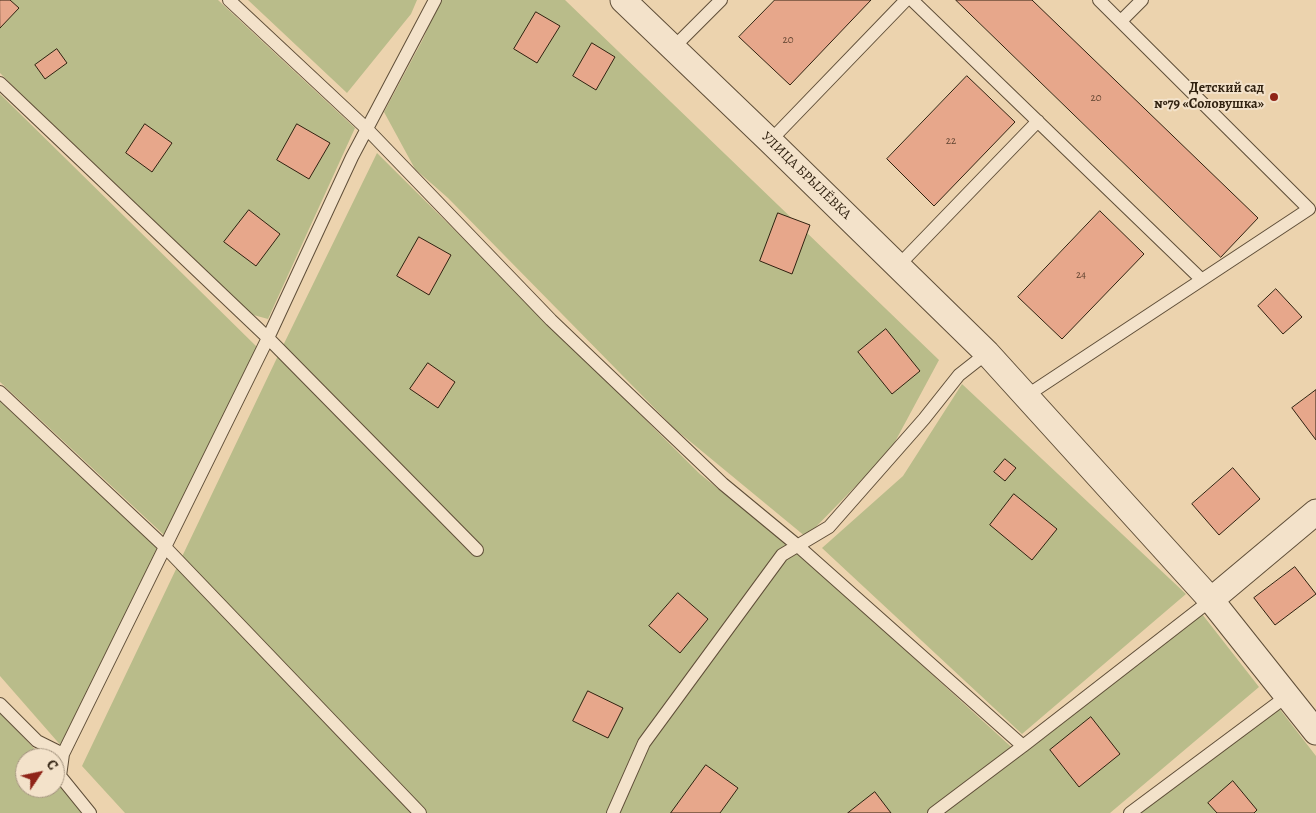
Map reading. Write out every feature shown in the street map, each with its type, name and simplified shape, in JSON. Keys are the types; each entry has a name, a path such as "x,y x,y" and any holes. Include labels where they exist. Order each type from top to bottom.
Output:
{"street":[{"name":"УЛИЦА БРЫЛЁВКА","path":"630,2 673,48 770,140 987,353 1211,600 1316,732"},
{"path":"1211,600 1316,512"}],"lane":[{"path":"229,0 367,129 551,320 723,484 798,546 1023,746"},
{"path":"65,750 268,338 348,166 435,0"},
{"path":"673,48 721,0"},
{"path":"770,140 906,0"},
{"path":"912,0 1202,279"},
{"path":"1026,396 1309,208 1100,0"},
{"path":"1121,21 1142,0"},
{"path":"0,83 268,338 478,550"},
{"path":"898,266 1038,121"},
{"path":"613,813 644,743 782,555 829,527 960,375 987,353"},
{"path":"0,392 165,547 420,813"},
{"path":"934,813 1211,600"},
{"path":"1130,813 1287,696"},
{"path":"0,704 37,741 51,748"},
{"path":"65,782 90,813"}],"green space":[{"path":"0,0 218,0 355,128 268,319 239,311 0,73"},
{"path":"248,0 417,0 411,14 347,93"},
{"path":"440,0 565,0 939,360 890,451 806,537 675,429 448,198 415,169 384,112 423,39"},
{"path":"0,94 257,347 164,535 0,382"},
{"path":"377,153 700,474 811,564 1019,754 1202,614 1259,687 1110,813 125,813 82,766"},
{"path":"962,384 1186,594 1022,734 822,548 903,476"},
{"path":"0,395 159,548 63,748 0,676"},
{"path":"1275,703 1316,756 1316,813 1141,813"},
{"path":"0,712 34,748 15,748 15,798 65,798 65,783 93,813 0,813"}],"building":[{"path":"0,0 10,0 19,8 0,28"},
{"path":"775,0 871,0 790,85 739,37"},
{"path":"956,0 1032,0 1258,218 1221,257"},
{"path":"536,12 560,26 537,63 514,49"},
{"path":"592,43 615,57 596,90 573,76"},
{"path":"57,49 67,63 45,79 35,65"},
{"path":"967,76 1015,122 934,206 887,159"},
{"path":"145,124 172,143 152,172 126,153"},
{"path":"297,124 330,143 309,179 277,160"},
{"path":"249,210 280,234 256,266 224,242"},
{"path":"1100,211 1144,254 1062,339 1018,297"},
{"path":"778,213 810,225 792,274 760,261"},
{"path":"419,237 451,255 429,295 397,276"},
{"path":"1276,289 1302,317 1283,334 1258,306"},
{"path":"886,329 920,371 892,394 858,352"},
{"path":"428,363 455,382 438,408 410,389"},
{"path":"1316,390 1316,440 1292,408"},
{"path":"1005,459 1016,468 1005,481 994,472"},
{"path":"1233,468 1260,499 1219,535 1192,504"},
{"path":"1014,494 1057,529 1032,560 990,525"},
{"path":"1295,567 1316,594 1275,625 1254,598"},
{"path":"678,593 708,619 680,653 649,626"},
{"path":"588,691 623,708 608,738 573,721"},
{"path":"1091,717 1120,754 1079,787 1050,750"},
{"path":"706,765 738,788 720,813 671,813"},
{"path":"1233,781 1257,810 1254,813 1217,813 1208,803"},
{"path":"875,792 891,813 848,813"}],"place":[{"name":"Детский сад №79 «Соловушка»","path":"1274,97"}]}
